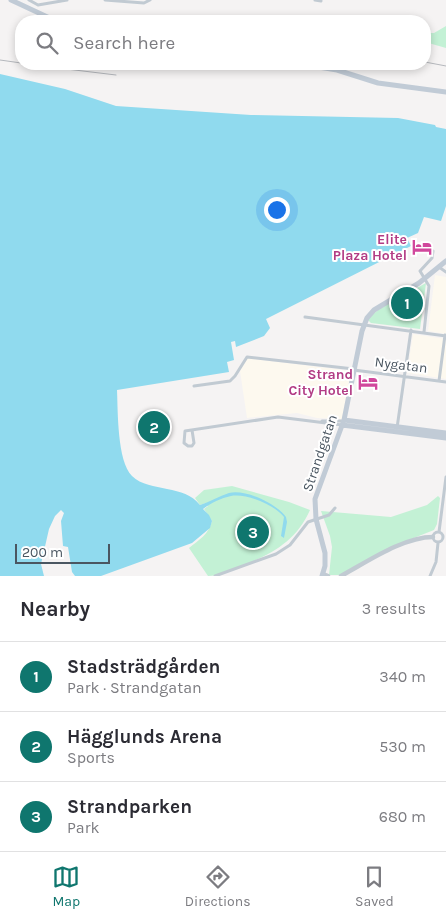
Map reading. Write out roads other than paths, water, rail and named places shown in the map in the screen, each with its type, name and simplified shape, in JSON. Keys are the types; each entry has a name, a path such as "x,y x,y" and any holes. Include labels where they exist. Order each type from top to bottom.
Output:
{"main road":[{"path":"12,0 43,15"},
{"path":"337,70 378,83 446,92"},
{"name":"Strandgatan","path":"324,575 325,553 316,519 315,506 318,490 343,423 354,370 367,325 367,318 374,310 425,278 446,261"},
{"path":"343,423 446,433"},
{"path":"397,429 446,438"}],"street":[{"path":"29,0 38,5 67,0"},
{"path":"105,0 144,3 150,0"},
{"path":"315,0 321,1"},
{"path":"424,332 429,286 420,269 432,258 434,251"},
{"path":"438,267 446,272"},
{"path":"305,317 445,335 439,381"},
{"path":"397,429 411,330"},
{"name":"Nygatan","path":"194,386 230,381 246,357 446,382"},
{"path":"192,430 194,443 192,446 188,446 184,442 185,431 278,417 343,423"},
{"path":"341,576 406,543 423,537 432,537 438,532 446,477"},
{"path":"215,576 276,554 290,545 308,522 329,516 335,508"},
{"path":"438,532 444,538 438,542"},
{"path":"432,537 434,541 438,542"},
{"path":"430,576 434,568 438,542"}],"water":[{"path":"0,74 65,89 116,106 251,115 398,118 446,129 446,206 441,221 424,217 418,233 407,238 411,246 266,319 270,328 264,336 236,347 235,341 231,342 234,360 227,362 229,372 117,390 121,448 123,459 132,476 144,483 185,494 193,498 200,505 229,493 236,492 252,495 276,507 286,517 284,538 281,536 284,517 274,508 252,498 231,496 216,501 203,509 212,521 210,528 192,543 101,576 75,576 72,572 68,547 63,546 61,521 64,513 61,510 55,516 49,529 41,564 44,576 0,576"}],"railway":[{"path":"0,60 15,62"},
{"path":"431,63 446,66"},
{"path":"75,70 116,75"}],"place":[{"name":"Elite Plaza Hotel","path":"422,247"},
{"name":"Stadsträdgården","path":"407,303"},
{"name":"Strand City Hotel","path":"368,382"},
{"name":"Hägglunds Arena","path":"154,427"},
{"name":"Strandparken","path":"253,532"}]}
